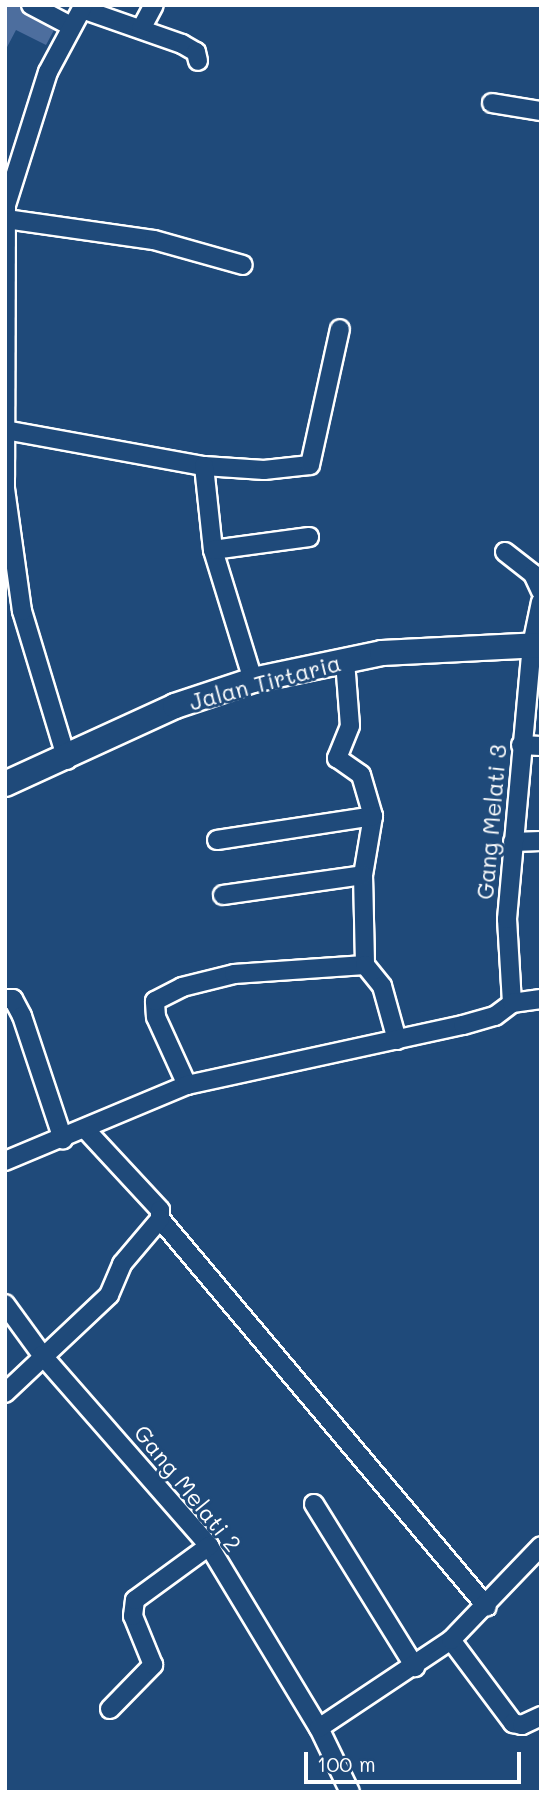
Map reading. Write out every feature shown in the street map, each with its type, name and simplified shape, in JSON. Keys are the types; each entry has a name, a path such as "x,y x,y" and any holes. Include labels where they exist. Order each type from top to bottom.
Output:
{"street":[{"path":"31,5 71,26"},
{"path":"141,29 154,5"},
{"path":"67,760 22,611 5,489 8,179 71,26 83,7 190,48 198,61"},
{"path":"492,103 541,111"},
{"path":"6,219 143,238 243,265"},
{"path":"7,431 204,466 264,470 310,465 340,329"},
{"path":"204,466 213,550 253,680"},
{"path":"213,550 309,537"},
{"path":"505,552 533,574 541,591"},
{"name":"Gang Melati 3","path":"512,1003 507,940 513,842 521,745 541,602"},
{"name":"Jalan Tirtaria","path":"5,784 67,760 174,706 253,680 382,653 536,645"},
{"path":"345,661 350,726 337,758 361,775 373,816 363,875 365,965 382,986 397,1040"},
{"path":"521,745 541,746"},
{"path":"217,840 373,816"},
{"path":"513,842 541,841"},
{"path":"223,895 363,875"},
{"path":"187,1084 156,1017 155,1001 182,986 234,974 365,965"},
{"path":"5,999 13,999 22,1016 63,1139"},
{"path":"5,1161 86,1130 187,1084 397,1040 495,1016 512,1003 541,999"},
{"path":"5,1393 42,1355 109,1295 122,1264 160,1219 160,1210 86,1130"},
{"path":"160,1219 487,1606"},
{"name":"Gang Melati 2","path":"5,1304 42,1355 209,1546 319,1728 350,1792"},
{"path":"314,1504 415,1667"},
{"path":"110,1709 153,1665 133,1615 135,1600 209,1546"},
{"path":"319,1728 415,1667 451,1640 487,1606 541,1546"},
{"path":"451,1640 513,1723 522,1725 541,1716"}],"building":[{"path":"5,5 20,5 25,15 54,30 46,45 16,30 5,51"}]}
